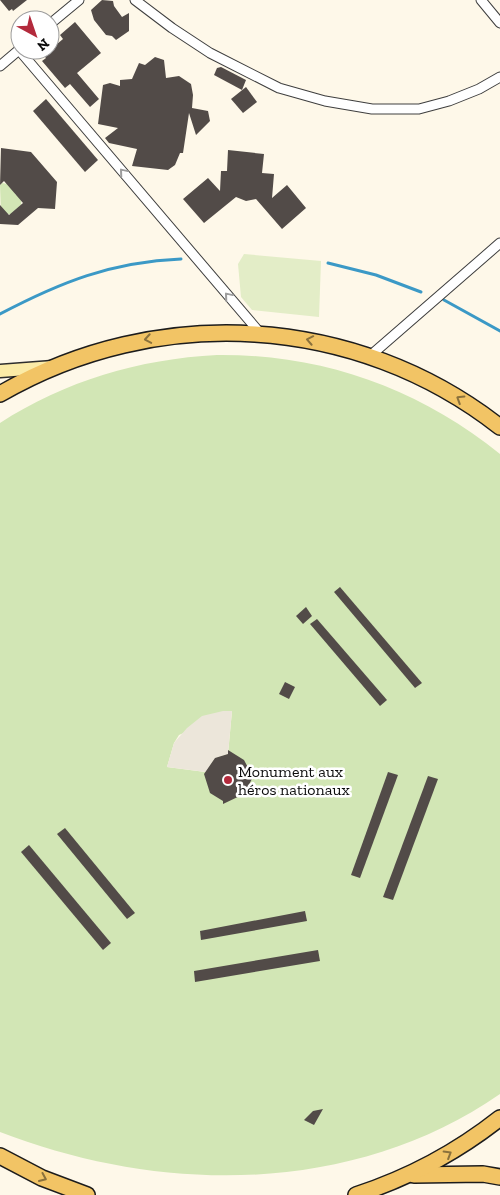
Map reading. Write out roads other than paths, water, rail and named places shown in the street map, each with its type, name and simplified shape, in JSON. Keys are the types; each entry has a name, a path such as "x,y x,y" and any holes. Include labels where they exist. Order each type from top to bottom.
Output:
{"main road":[{"path":"0,394 56,366 105,349 156,338 208,332 260,333 310,340 370,356 440,387 500,427"},
{"path":"0,371 56,366"},
{"path":"356,1195 407,1175 452,1152 500,1118"},
{"path":"0,1156 35,1174 86,1195"},
{"path":"407,1175 483,1174 500,1177"}],"street":[{"path":"60,16 79,0"},
{"path":"135,0 172,28 210,53 279,88 325,101 372,109 419,110 448,102 500,77"},
{"path":"480,0 500,23"},
{"path":"0,66 10,58"},
{"path":"28,60 260,333"},
{"path":"370,356 500,243"}],"waterway":[{"path":"0,314 44,292 109,269 132,264 181,259"},
{"path":"328,263 376,275 421,292"},
{"path":"444,300 500,331"}],"place":[{"name":"Monument aux héros nationaux","path":"228,780"}]}
